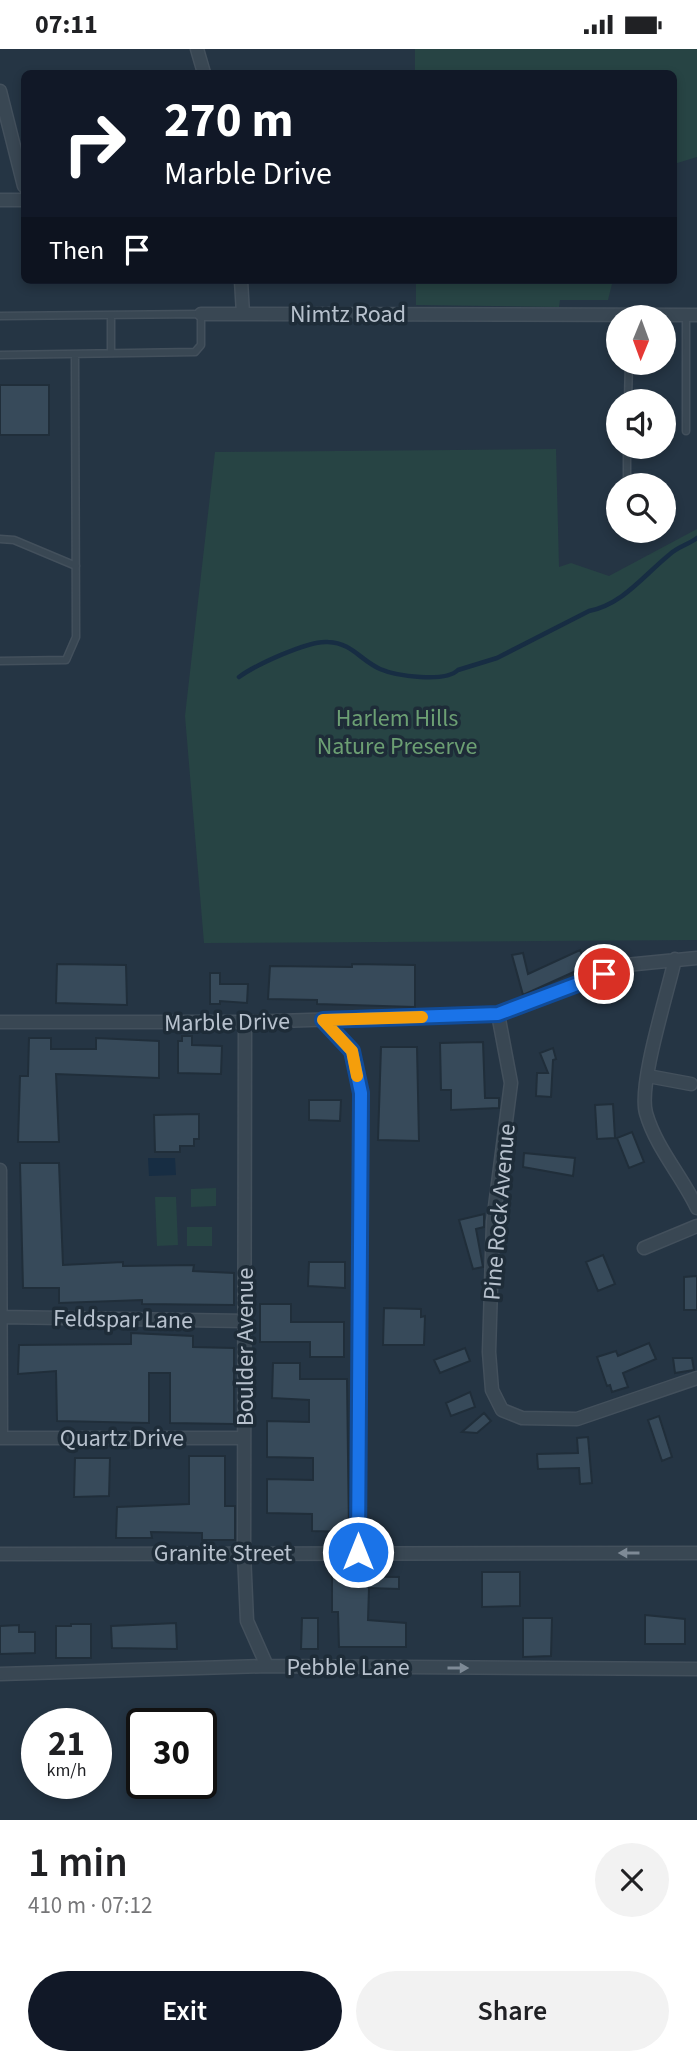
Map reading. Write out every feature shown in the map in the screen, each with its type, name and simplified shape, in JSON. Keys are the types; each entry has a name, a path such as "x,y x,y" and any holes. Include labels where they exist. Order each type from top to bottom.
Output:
{"street":[{"path":"197,49 203,70"},
{"path":"0,91 21,173"},
{"path":"0,200 21,200"},
{"path":"241,284 243,314"},
{"name":"Nimtz Road","path":"201,314 606,316"},
{"name":"Marble Drive","path":"0,1022 245,1022 498,1014 626,965 697,958"},
{"path":"675,959 648,1076 645,1109 657,1140 697,1208"},
{"name":"Pine Rock Avenue","path":"498,1014 511,1083 493,1222 489,1352 492,1390 502,1410 522,1418 577,1419 697,1378"},
{"path":"323,1020 352,1051 361,1093 358,1552"},
{"name":"Boulder Avenue","path":"245,1022 244,1553 247,1621 267,1667"},
{"path":"648,1076 691,1084"},
{"path":"0,1170 0,1438"},
{"path":"644,1248 697,1226"},
{"name":"Feldspar Lane","path":"2,1317 245,1321"},
{"name":"Quartz Drive","path":"0,1438 244,1438"},
{"name":"Granite Street","path":"0,1553 697,1553"},
{"name":"Pebble Lane","path":"0,1674 267,1667 697,1669"}],"lane":[{"name":"Nimtz Road","path":"0,316 201,314"},
{"path":"0,355 195,352 201,345 201,314"},
{"path":"111,315 111,353"},
{"path":"686,431 691,315"},
{"path":"0,661 66,660 76,637 75,354"},
{"path":"0,539 13,540 76,566"}],"green space":[{"path":"415,49 697,49 697,157 677,163 677,70 415,70"},
{"path":"416,284 612,284 608,300 560,300 559,307 416,305"},
{"name":"Harlem Hills Nature Preserve","path":"556,449 559,567 571,563 609,576 671,543 676,543 676,540 697,529 697,940 204,943 185,716 215,452"},
{"path":"216,1188 216,1206 191,1207 191,1189"},
{"path":"155,1197 176,1197 178,1245 157,1246"},
{"path":"187,1227 212,1227 212,1246 187,1246"}],"water":[{"path":"148,1158 175,1158 176,1175 149,1176"}],"building":[{"path":"0,385 49,385 49,435 0,435"},
{"path":"580,950 587,966 523,995 512,955 523,953 528,974"},
{"path":"57,964 126,965 127,1005 56,1003"},
{"path":"352,964 415,965 415,1007 317,1004 317,1000 268,999 270,966 352,967"},
{"path":"210,973 220,973 220,984 248,984 247,1003 220,1001 220,1004 210,1004"},
{"path":"182,1036 192,1036 192,1045 222,1046 221,1074 178,1073 178,1041 182,1041"},
{"path":"29,1038 51,1038 51,1049 96,1049 96,1038 159,1041 159,1078 56,1074 59,1142 18,1142 20,1076 28,1076"},
{"path":"483,1042 485,1098 499,1098 499,1108 451,1110 451,1090 441,1090 440,1043"},
{"path":"381,1047 417,1047 419,1141 378,1140"},
{"path":"553,1048 556,1059 553,1060 551,1097 536,1096 537,1073 548,1073 540,1053"},
{"path":"309,1100 341,1100 340,1121 309,1120"},
{"path":"613,1104 615,1138 597,1139 595,1105"},
{"path":"199,1114 199,1139 194,1139 194,1146 180,1146 180,1152 155,1152 154,1115"},
{"path":"632,1132 644,1162 629,1168 617,1138"},
{"path":"524,1153 575,1158 573,1176 523,1167"},
{"path":"20,1163 59,1163 63,1265 123,1262 123,1266 194,1265 193,1271 234,1273 234,1305 142,1304 142,1300 59,1303 59,1288 23,1288"},
{"path":"484,1214 484,1227 476,1229 483,1267 473,1269 459,1220"},
{"path":"603,1255 615,1284 598,1291 586,1262"},
{"path":"309,1262 345,1262 345,1288 308,1286"},
{"path":"697,1276 697,1310 684,1310 684,1277"},
{"path":"260,1304 291,1304 291,1322 344,1322 344,1357 310,1357 310,1342 260,1342"},
{"path":"384,1308 421,1309 421,1317 425,1316 424,1345 383,1345"},
{"path":"131,1333 193,1336 193,1347 234,1348 234,1424 170,1423 170,1373 149,1373 149,1423 57,1421 56,1371 18,1374 19,1345 131,1344"},
{"path":"649,1343 656,1359 623,1373 628,1387 612,1392 610,1385 607,1386 597,1357 616,1351 618,1356"},
{"path":"465,1348 470,1361 440,1373 434,1360"},
{"path":"673,1358 692,1358 694,1370 675,1373"},
{"path":"273,1363 300,1363 300,1379 347,1379 349,1532 312,1531 312,1514 267,1513 267,1479 313,1480 313,1458 267,1457 267,1421 309,1422 309,1400 272,1398"},
{"path":"470,1392 475,1407 451,1416 446,1403"},
{"path":"484,1413 491,1421 477,1433 462,1432"},
{"path":"659,1416 672,1457 662,1461 648,1420"},
{"path":"588,1437 592,1483 580,1484 579,1468 538,1469 537,1454 578,1453 577,1438"},
{"path":"189,1456 225,1456 225,1506 235,1506 235,1540 202,1540 202,1533 151,1532 152,1538 116,1538 117,1507 189,1504"},
{"path":"75,1458 110,1458 109,1496 74,1497"},
{"path":"482,1572 520,1572 520,1606 482,1607"},
{"path":"332,1576 399,1577 399,1589 369,1588 368,1620 406,1623 406,1647 339,1647 338,1612 332,1612"},
{"path":"645,1615 685,1619 685,1644 645,1644"},
{"path":"302,1618 318,1618 318,1649 301,1649"},
{"path":"523,1618 552,1618 551,1656 523,1657"},
{"path":"176,1623 177,1649 112,1648 111,1626"},
{"path":"91,1624 91,1658 56,1658 56,1626"},
{"path":"19,1625 19,1632 35,1632 35,1653 0,1654 0,1626"}],"waterway":[{"path":"239,677 295,649 319,642 343,645 387,672 420,677 452,674 497,658 612,602 672,552 697,538"}],"slow traffic":[{"path":"357,1076 352,1051 323,1020 422,1017"}],"route":[{"path":"358,1552 361,1093 352,1051 323,1020 498,1014 604,974"}]}
